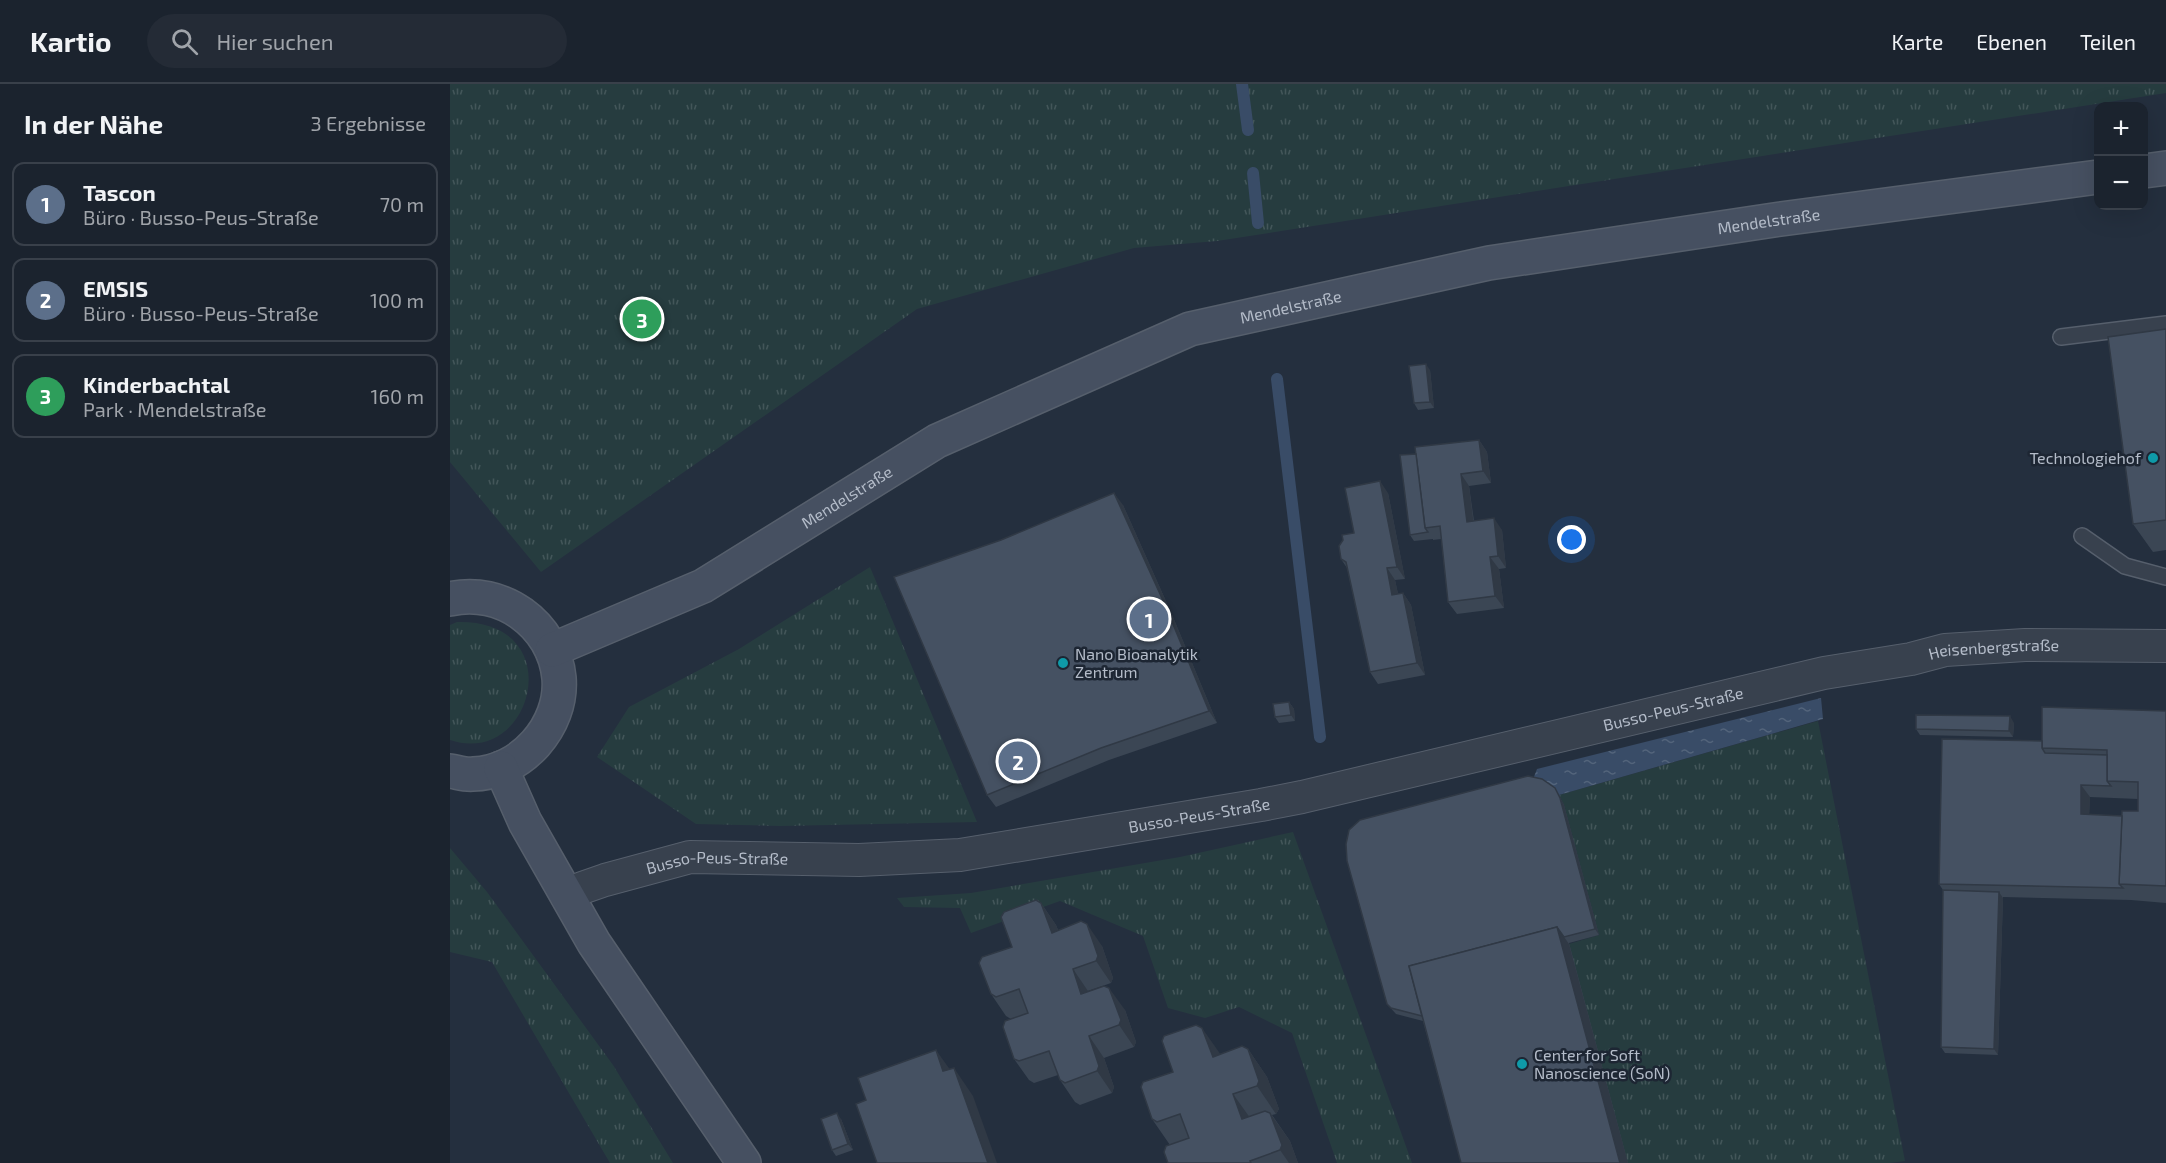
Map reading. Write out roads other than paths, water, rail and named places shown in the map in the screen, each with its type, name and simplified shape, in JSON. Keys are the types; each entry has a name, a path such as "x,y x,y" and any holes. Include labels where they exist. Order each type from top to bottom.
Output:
{"main road":[{"path":"2148,170 2166,168"},
{"name":"Mendelstraße","path":"552,650 703,586 937,441 1190,329 1489,263 1774,220 2094,178"},
{"path":"450,599 464,596 491,598 516,609 537,626 552,650 559,678 556,706 549,724 526,754 501,768 474,774 450,771"},
{"path":"501,768 525,822 594,943 744,1163"}],"street":[{"name":"Heisenbergstraße","path":"1824,673 1911,659 1945,650 2025,645 2166,646"},
{"name":"Busso-Peus-Straße","path":"567,896 605,880 690,857 859,860 960,855 1261,805 1824,673"}],"lane":[{"path":"2061,337 2166,324"},
{"path":"2082,536 2125,566 2166,577"}],"water":[{"path":"1821,698 1823,719 1559,795 1532,782 1537,769"}],"waterway":[{"path":"1242,84 1248,130"},
{"path":"1253,173 1258,223"},
{"path":"1277,379 1320,737"}],"place":[{"name":"Kinderbachtal","path":"642,319"},
{"name":"Technologiehof","path":"2153,458"},
{"name":"Tascon","path":"1149,619"},
{"name":"Nano Bioanalytik Zentrum","path":"1063,663"},
{"name":"EMSIS","path":"1018,761"},
{"name":"Center for Soft Nanoscience (SoN)","path":"1522,1064"}]}
